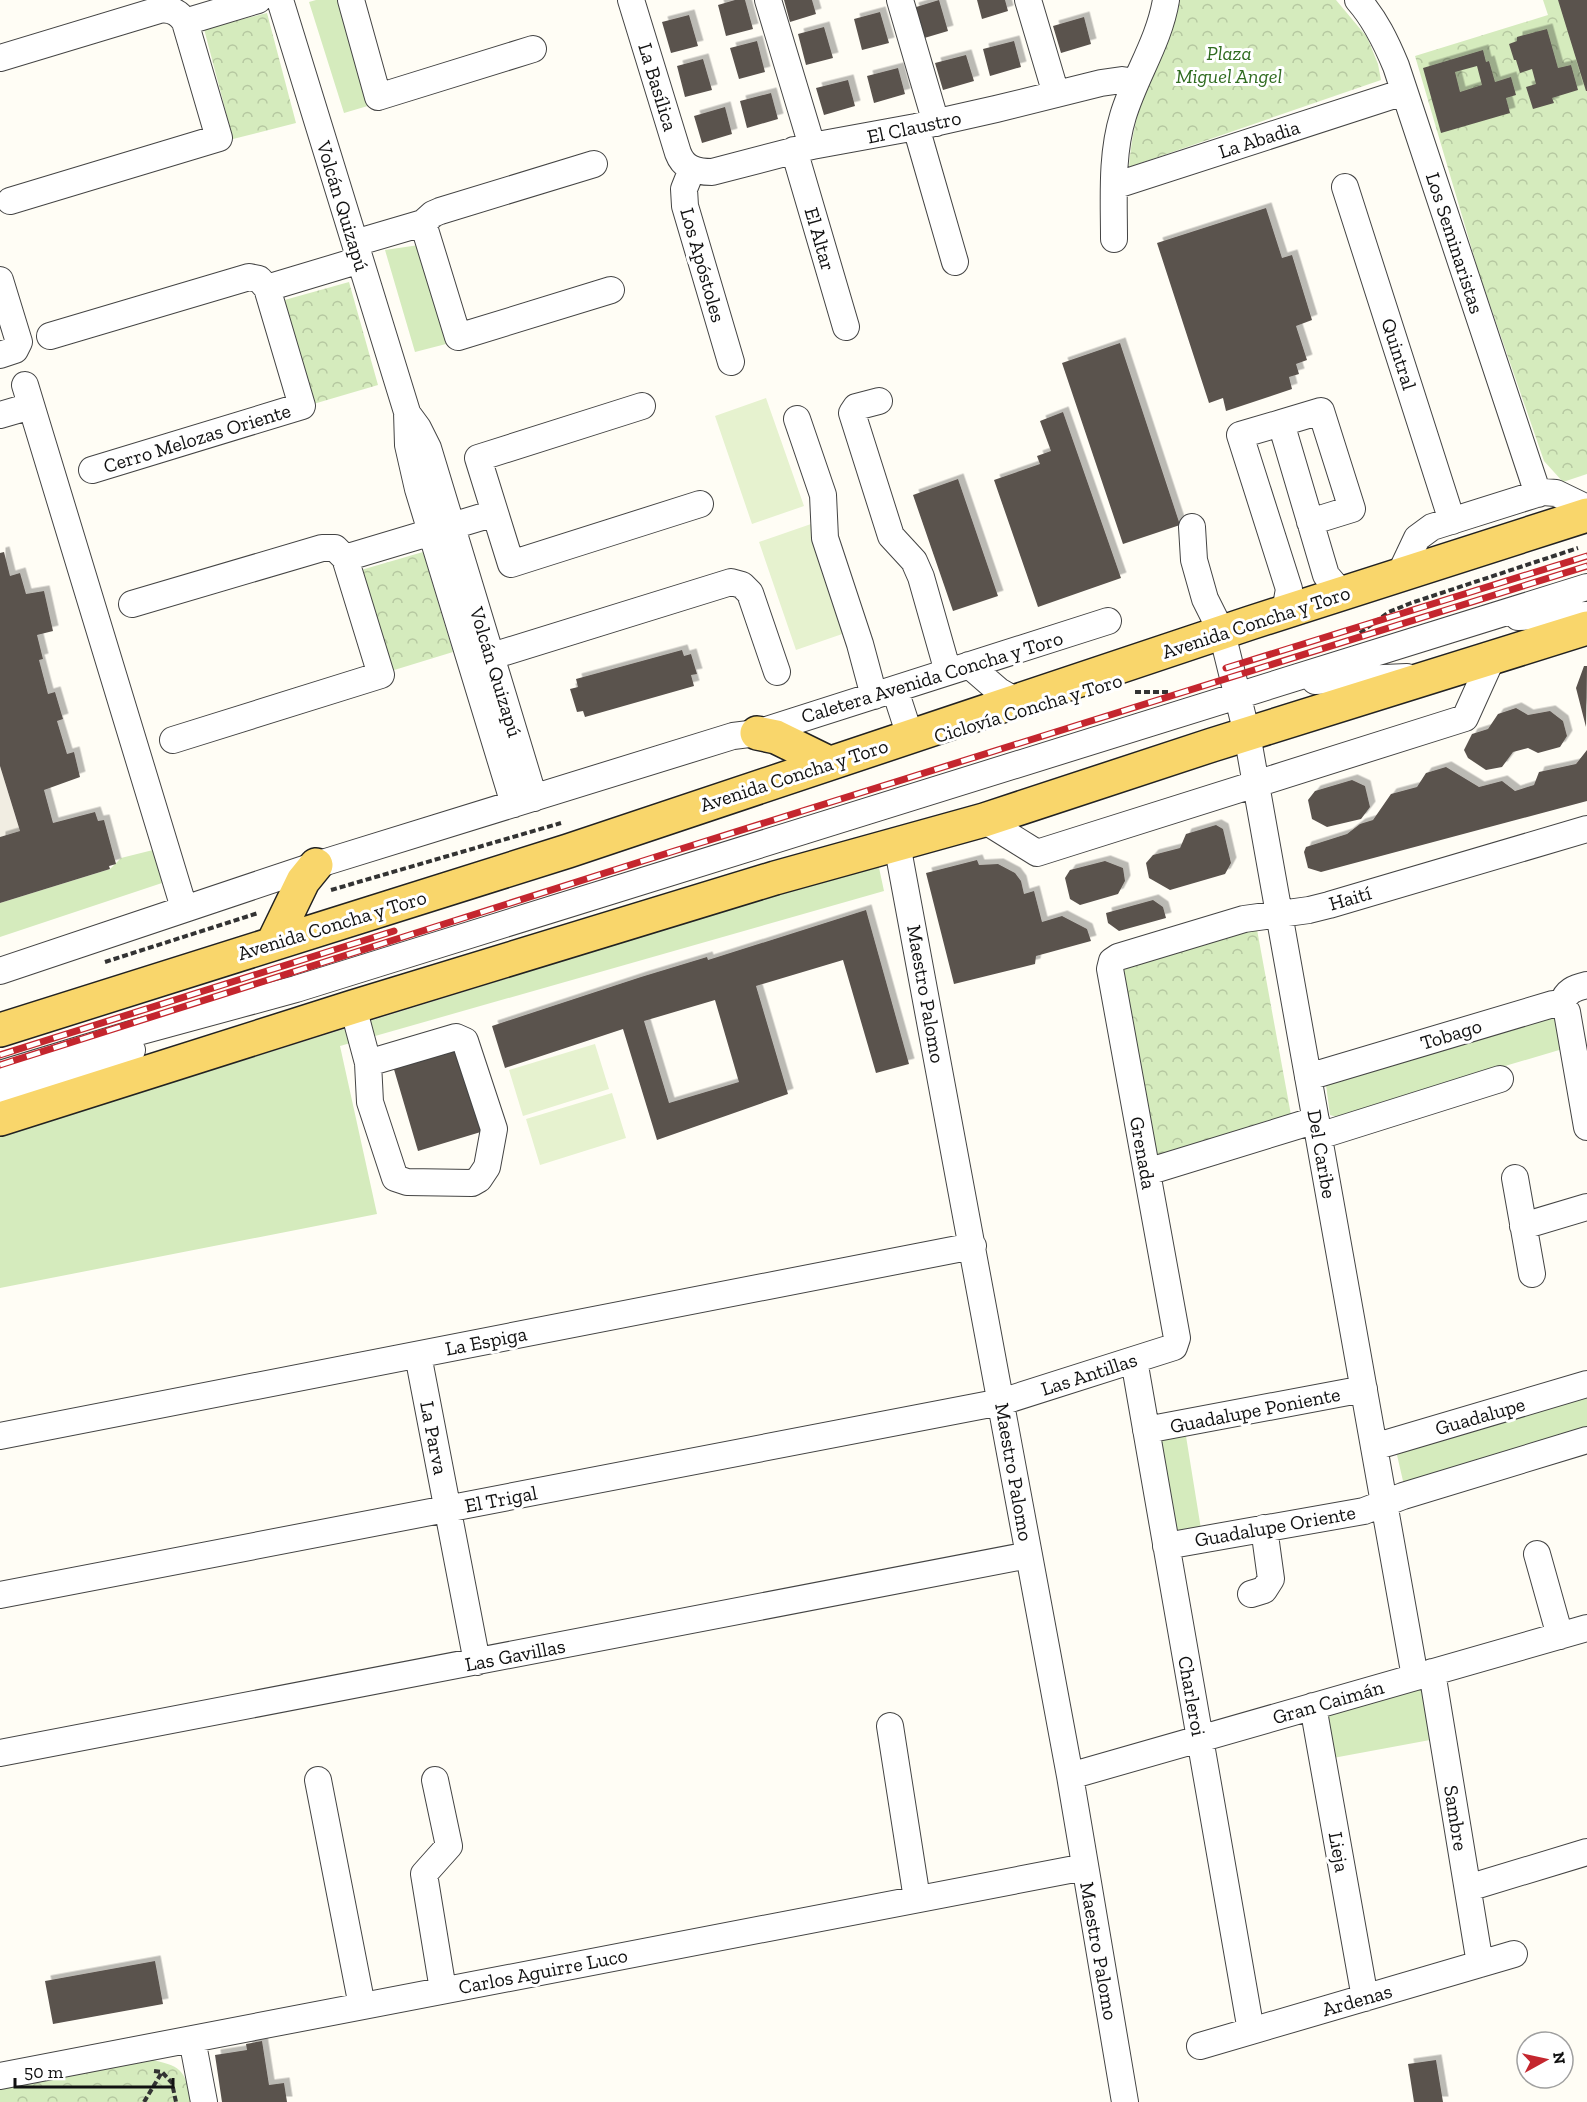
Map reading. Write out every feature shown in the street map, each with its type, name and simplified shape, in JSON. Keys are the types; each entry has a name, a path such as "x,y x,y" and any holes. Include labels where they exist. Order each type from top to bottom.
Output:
{"main road":[{"name":"Avenida Concha y Toro","path":"0,1030 568,851 1222,633 1587,515"},
{"path":"0,1119 352,1007 753,884 984,820 1247,734 1587,628"},
{"path":"757,733 776,737 829,763"},
{"path":"273,943 303,880 316,865"}],"street":[{"path":"184,22 258,0"},
{"name":"Volcán Quizapú","path":"280,0 406,412 412,468 441,529 492,656 524,801"},
{"path":"351,0 378,97 533,49"},
{"name":"La Basílica","path":"631,0 678,153 686,165 692,169"},
{"name":"El Altar","path":"768,0 846,327"},
{"path":"900,0 955,262"},
{"path":"1028,0 1056,94"},
{"path":"1114,239 1114,186 1119,133 1136,82 1156,40 1166,0"},
{"name":"Los Seminaristas","path":"1358,0 1376,24 1387,44 1538,494"},
{"path":"0,58 164,9 174,11 182,17 184,22 219,138 10,201"},
{"name":"El Claustro","path":"692,169 712,172 803,148 926,125 1111,81 1136,82"},
{"name":"La Abadia","path":"1114,186 1404,92"},
{"path":"51,336 249,277 259,279 267,288 423,224 433,214 440,211 594,164"},
{"name":"Los Apóstoles","path":"692,169 684,189 684,200 731,362"},
{"name":"Quintral","path":"1345,187 1452,521"},
{"path":"423,224 458,337 611,290"},
{"path":"0,280 19,342 15,350 0,355"},
{"name":"Cerro Melozas Oriente","path":"92,470 302,406 267,288"},
{"path":"0,415 28,395 184,908"},
{"path":"879,401 856,407 852,413 891,536 914,561 959,668 1018,702"},
{"path":"642,406 478,458 511,564 700,504"},
{"path":"1281,614 1286,606 1289,589 1240,435 1321,411 1352,509 1310,522"},
{"path":"797,419 823,495 825,538 860,644 910,736"},
{"path":"1281,423 1326,575 1337,588 1346,593"},
{"path":"1399,576 1417,538 1432,527 1538,494 1556,493 1587,508"},
{"path":"345,558 495,513"},
{"name":"Del Caribe","path":"1192,527 1194,560 1205,599 1222,633 1247,734 1384,1503 1423,1675"},
{"name":"Volcán Quizapú","path":"441,529 524,801"},
{"path":"132,604 322,548 335,548 345,558 381,675 173,740"},
{"path":"492,656 725,584 736,583 742,585 750,593 777,672"},
{"path":"0,1074 138,1032 296,989 1587,587"},
{"path":"1485,618 1587,615"},
{"name":"Caletera Avenida Concha y Toro","path":"757,733 1108,621"},
{"path":"984,820 1037,853 1465,718 1493,656"},
{"path":"1278,682 1429,677"},
{"path":"0,971 316,865 733,736 757,733"},
{"name":"Haití","path":"1112,961 1118,957 1244,919 1329,905 1587,829"},
{"name":"Maestro Palomo","path":"897,844 1070,1776 1125,2102"},
{"name":"Grenada","path":"1112,961 1110,969 1176,1344"},
{"name":"Tobago","path":"1308,1077 1553,1004 1562,1004 1572,989 1587,985"},
{"path":"0,1096 107,1060 296,989"},
{"path":"1562,1004 1567,1012 1587,1127"},
{"path":"352,1007 368,1063 370,1102 394,1178 407,1182 472,1183 479,1179 486,1167 494,1129 465,1041 456,1037 368,1063"},
{"path":"1147,1172 1500,1080"},
{"path":"1515,1178 1532,1274"},
{"path":"1523,1226 1587,1206"},
{"name":"La Espiga","path":"0,1436 973,1246"},
{"name":"Las Antillas","path":"1001,1402 1171,1348 1176,1344"},
{"name":"La Parva","path":"418,1355 477,1662"},
{"name":"Charleroi","path":"1134,1360 1251,2031"},
{"name":"Guadalupe","path":"1374,1447 1587,1384"},
{"name":"Guadalupe Poniente","path":"1146,1430 1364,1389"},
{"name":"El Trigal","path":"0,1595 1001,1402"},
{"path":"1384,1503 1587,1440"},
{"name":"Guadalupe Oriente","path":"1166,1546 1364,1511 1384,1503"},
{"path":"1251,1593 1264,1590 1271,1579 1264,1528"},
{"path":"1537,1554 1560,1636"},
{"name":"Las Gavillas","path":"0,1753 1029,1555"},
{"name":"Gran Caimán","path":"1070,1776 1587,1628"},
{"name":"Sambre","path":"1423,1675 1468,1888 1480,1964"},
{"name":"Lieja","path":"1313,1706 1365,1998"},
{"path":"890,1726 917,1899"},
{"path":"318,1780 362,2006"},
{"path":"435,1780 449,1846 424,1874 443,1990"},
{"path":"1468,1888 1587,1852"},
{"name":"Carlos Aguirre Luco","path":"0,2076 1085,1867"},
{"name":"Ardenas","path":"1200,2046 1514,1954"},
{"path":"192,2039 204,2102"}],"path":[{"path":"1354,638 1389,612 1411,603 1587,546"},
{"name":"Ciclovía Concha y Toro","path":"1129,693 1179,692"},
{"path":"144,2070 162,2072 172,2083 176,2102"},
{"path":"144,2102 162,2072"}],"green space":[{"path":"339,0 371,105 344,113 309,2"},
{"name":"Plaza Miguel Angel","path":"1180,0 1336,0 1367,37 1378,64 1381,80 1129,167 1140,106 1168,38"},
{"path":"1543,0 1587,0 1587,474 1563,482 1544,461 1478,270 1415,56 1548,15"},
{"path":"267,13 296,123 233,139 204,29"},
{"path":"419,245 446,344 415,352 385,250"},
{"path":"349,282 378,385 310,405 281,301"},
{"path":"766,398 804,506 752,524 715,416"},
{"path":"811,524 848,632 796,650 759,542"},
{"path":"423,552 453,652 391,671 361,570"},
{"path":"153,850 162,883 0,937 0,903 110,869 121,858"},
{"path":"878,863 884,891 340,1046 377,1214 0,1288 0,1136"},
{"path":"1256,924 1291,1115 1157,1155 1123,967"},
{"path":"1549,1015 1559,1018 1566,1048 1505,1066 1504,1071 1340,1118 1330,1115 1326,1085 1333,1077"},
{"path":"595,1044 609,1089 523,1116 509,1070"},
{"path":"612,1093 626,1138 540,1165 526,1119"},
{"path":"1587,1394 1587,1431 1411,1486 1403,1481 1397,1455 1400,1450"},
{"path":"1185,1430 1201,1529 1170,1535 1154,1441"},
{"path":"1422,1687 1430,1740 1333,1758 1326,1714"},
{"path":"148,2059 180,2070 191,2102 0,2102 0,2086"}],"shaded area":[{"path":"0,766 20,831 0,837"}],"building":[{"path":"735,0 745,0 753,29 726,36 718,5"},
{"path":"784,0 812,0 816,14 790,22"},
{"path":"939,0 948,31 921,39 913,8"},
{"path":"977,0 1005,0 1008,11 982,19"},
{"path":"1558,0 1587,0 1587,91 1586,91"},
{"path":"880,12 889,43 862,50 854,19"},
{"path":"689,15 698,46 671,53 662,22"},
{"path":"1084,17 1091,44 1061,53 1053,26"},
{"path":"824,27 833,58 806,65 798,34"},
{"path":"1547,29 1558,68 1571,65 1578,90 1552,98 1554,103 1533,109 1526,87 1536,84 1532,69 1520,73 1509,44 1517,41 1517,37"},
{"path":"757,41 765,72 739,79 730,48"},
{"path":"1014,41 1021,67 990,76 983,49"},
{"path":"1483,50 1495,82 1511,77 1516,95 1506,98 1510,113 1441,133 1423,68","holes":["1477,66 1482,85 1460,92 1455,72"]},
{"path":"966,55 974,81 943,90 935,63"},
{"path":"703,59 712,90 685,97 677,66"},
{"path":"898,68 905,94 874,103 867,76"},
{"path":"848,80 855,106 824,115 816,88"},
{"path":"771,93 778,119 747,128 740,101"},
{"path":"725,107 732,134 702,143 694,116"},
{"path":"1266,208 1282,258 1292,255 1312,320 1296,326 1307,360 1296,364 1299,374 1289,377 1292,389 1226,411 1223,398 1209,403 1157,243"},
{"path":"1120,343 1180,525 1123,544 1062,363"},
{"path":"1063,412 1121,578 1038,607 994,480 1040,464 1037,456 1051,451 1040,421"},
{"path":"958,479 998,596 953,611 913,495"},
{"path":"4,552 10,576 20,573 26,594 44,591 53,631 37,635 43,659 39,660 48,694 55,692 63,719 57,721 67,754 74,752 80,777 44,790 53,823 95,812 98,821 104,820 116,864 109,866 110,869 0,903 0,837 20,831 0,766 0,553"},
{"path":"682,650 684,656 691,654 697,674 691,675 694,686 585,717 583,711 577,712 570,689 578,687 576,679"},
{"path":"1584,666 1587,666 1586,727 1576,688"},
{"path":"1516,708 1528,715 1550,711 1563,721 1567,736 1560,747 1538,753 1528,748 1513,752 1502,767 1486,770 1468,758 1464,750 1472,734 1488,729 1498,714"},
{"path":"1587,750 1587,801 1321,872 1308,868 1304,852 1306,847 1347,834 1360,824 1373,820 1391,794 1417,787 1426,773 1446,767 1479,787 1502,781 1515,791 1534,785 1539,772 1576,764"},
{"path":"1352,780 1365,786 1370,807 1361,819 1327,827 1312,819 1308,800 1315,791"},
{"path":"1216,825 1223,829 1231,863 1225,874 1170,890 1149,878 1146,863 1153,855 1180,848 1186,834"},
{"path":"977,860 979,865 998,864 1015,873 1021,881 1024,894 1034,891 1042,922 1062,916 1087,929 1091,941 1036,956 1035,964 954,984 926,873"},
{"path":"1105,861 1123,868 1125,881 1118,894 1080,905 1070,899 1065,878 1070,870"},
{"path":"1153,900 1163,907 1166,918 1119,931 1108,923 1106,913"},
{"path":"866,910 909,1064 876,1073 843,960 756,986 788,1094 657,1140 623,1029 505,1068 492,1026 641,977 707,957 708,960","holes":["715,1000 739,1082 669,1103 644,1021"]},
{"path":"459,1047 484,1131 418,1151 393,1066"},
{"path":"155,1961 163,2004 53,2024 45,1981"},
{"path":"262,2041 269,2085 284,2083 287,2102 222,2102 215,2055 247,2050 246,2044"},
{"path":"1436,2060 1443,2102 1414,2102 1408,2064"}],"railway":[{"path":"1226,668 1587,556"},
{"path":"0,1065 668,853 1587,566"},
{"path":"0,1055 394,931"}]}
